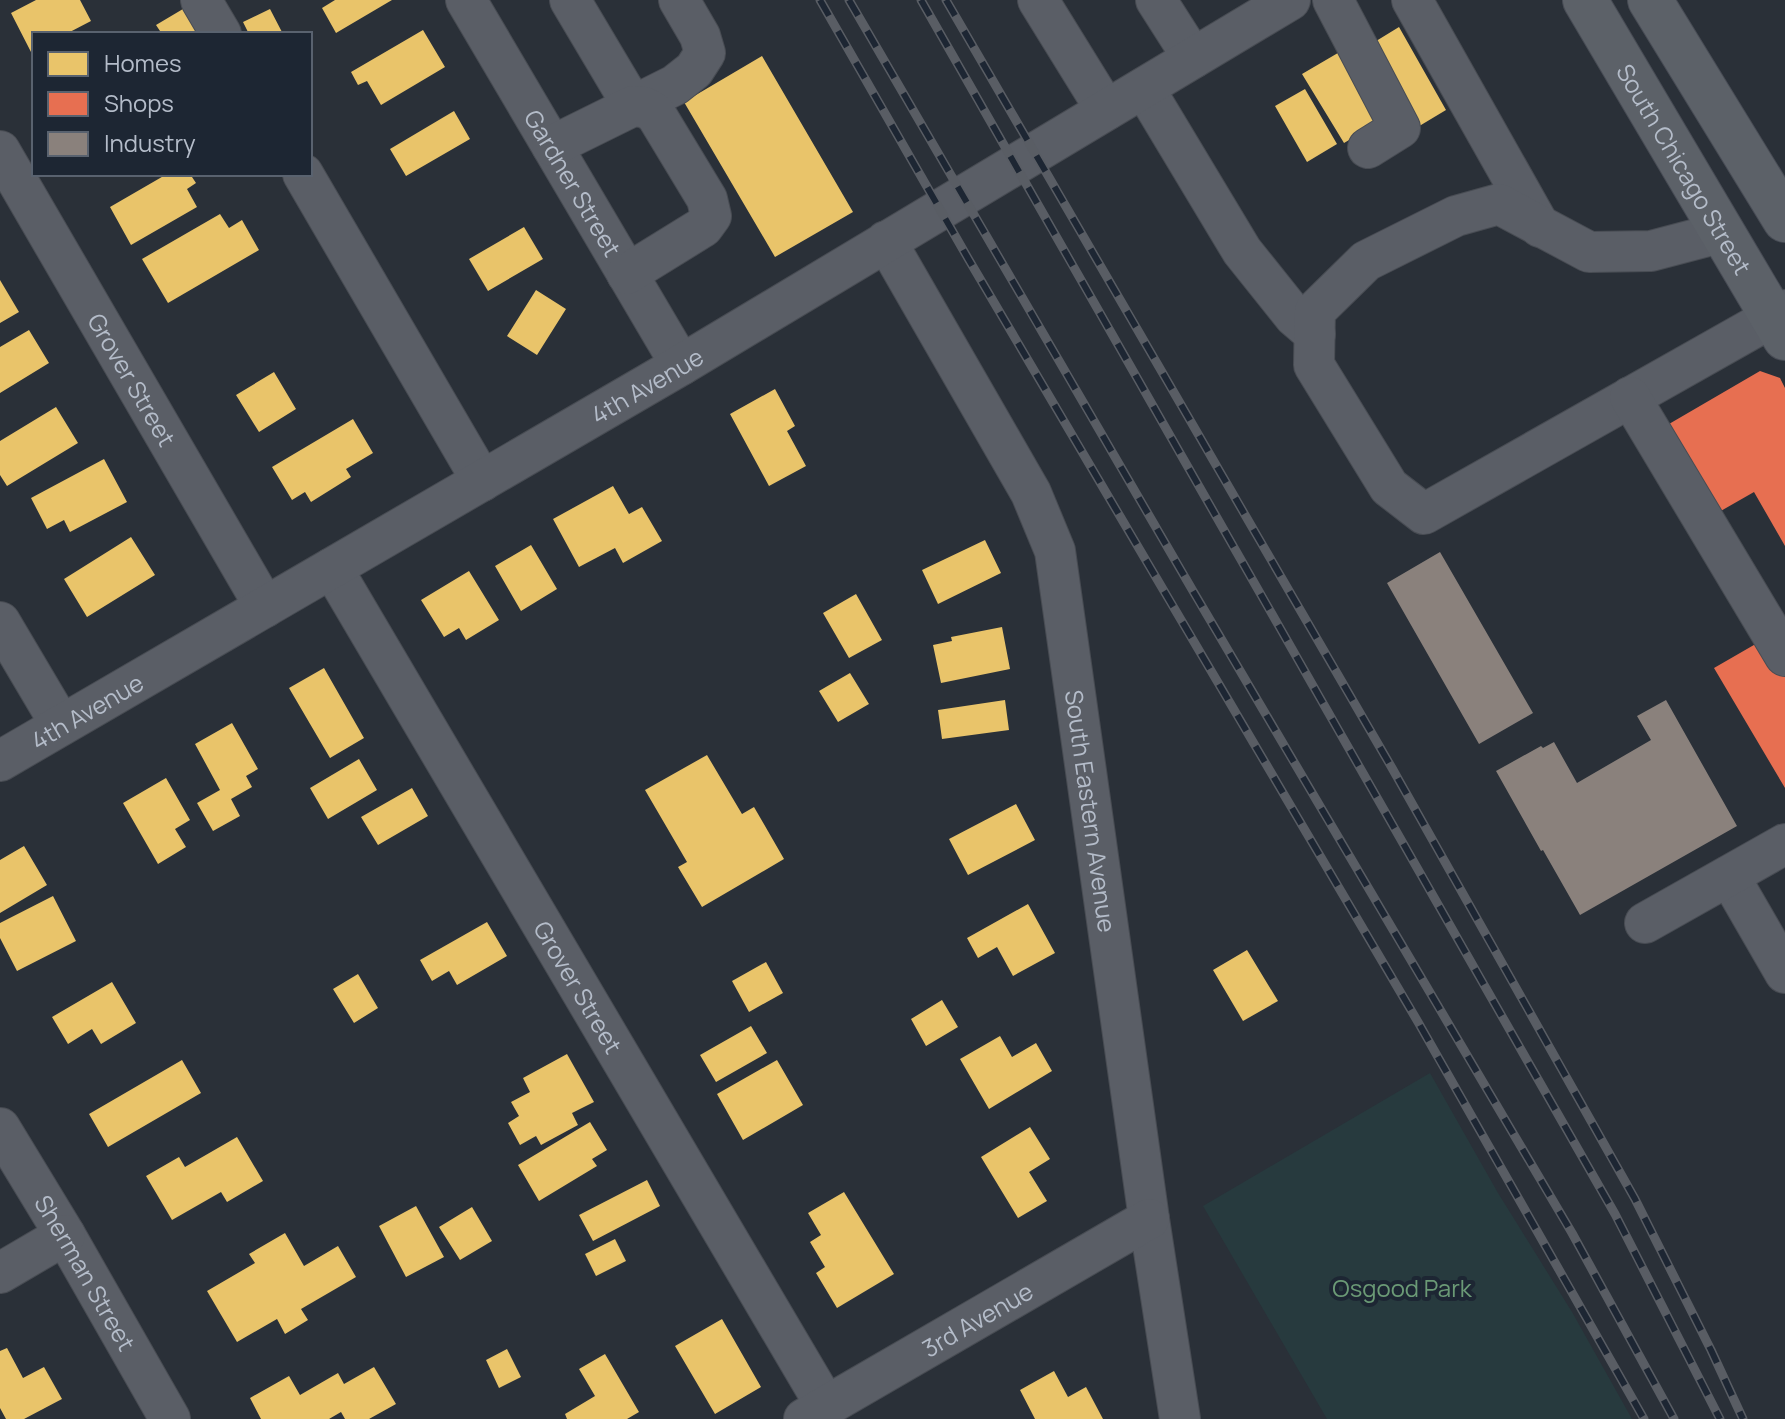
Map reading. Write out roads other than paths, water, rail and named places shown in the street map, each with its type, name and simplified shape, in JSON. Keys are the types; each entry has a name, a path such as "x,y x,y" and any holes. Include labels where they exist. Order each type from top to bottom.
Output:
{"main road":[{"name":"South Chicago Street","path":"1585,0 1723,232 1781,322"},
{"path":"1650,0 1785,220"}],"street":[{"path":"201,0 220,32"},
{"path":"570,0 633,106"},
{"path":"552,146 675,85 694,70 705,53 700,36 679,0"},
{"path":"1038,0 1106,110"},
{"name":"4th Avenue","path":"0,761 681,365 1290,0"},
{"path":"1333,0 1400,128 1368,148"},
{"path":"1412,0 1540,227"},
{"path":"1159,1 1193,58"},
{"name":"Gardner Street","path":"479,4 552,146 681,365"},
{"path":"1144,88 1242,251 1294,316 1315,334"},
{"path":"627,274 703,227 711,216 707,199 655,113 633,106"},
{"name":"Grover Street","path":"0,151 265,607"},
{"path":"304,176 482,481"},
{"path":"1723,232 1651,251 1589,252 1499,204 1456,216 1366,261 1315,311 1314,365 1389,487 1424,514 1630,397 1781,322"},
{"name":"South Eastern Avenue","path":"886,241 1031,493 1055,551 1180,1419"},
{"path":"1630,397 1785,656"},
{"name":"Grover Street","path":"332,568 815,1413"},
{"path":"0,622 61,725"},
{"path":"1645,923 1785,844"},
{"path":"1729,876 1785,973"},
{"name":"Sherman Street","path":"0,1128 170,1419"},
{"name":"3rd Avenue","path":"815,1413 1149,1219"},
{"path":"0,1273 65,1235"}],"railway":[{"path":"820,0 969,260 1418,1022 1644,1419"},
{"path":"849,0 1572,1233 1674,1419"},
{"path":"921,0 1615,1214 1720,1419"},
{"path":"946,0 1392,768 1635,1199 1743,1419"}],"park label":[{"name":"Osgood Park","path":"1402,1287"}]}
